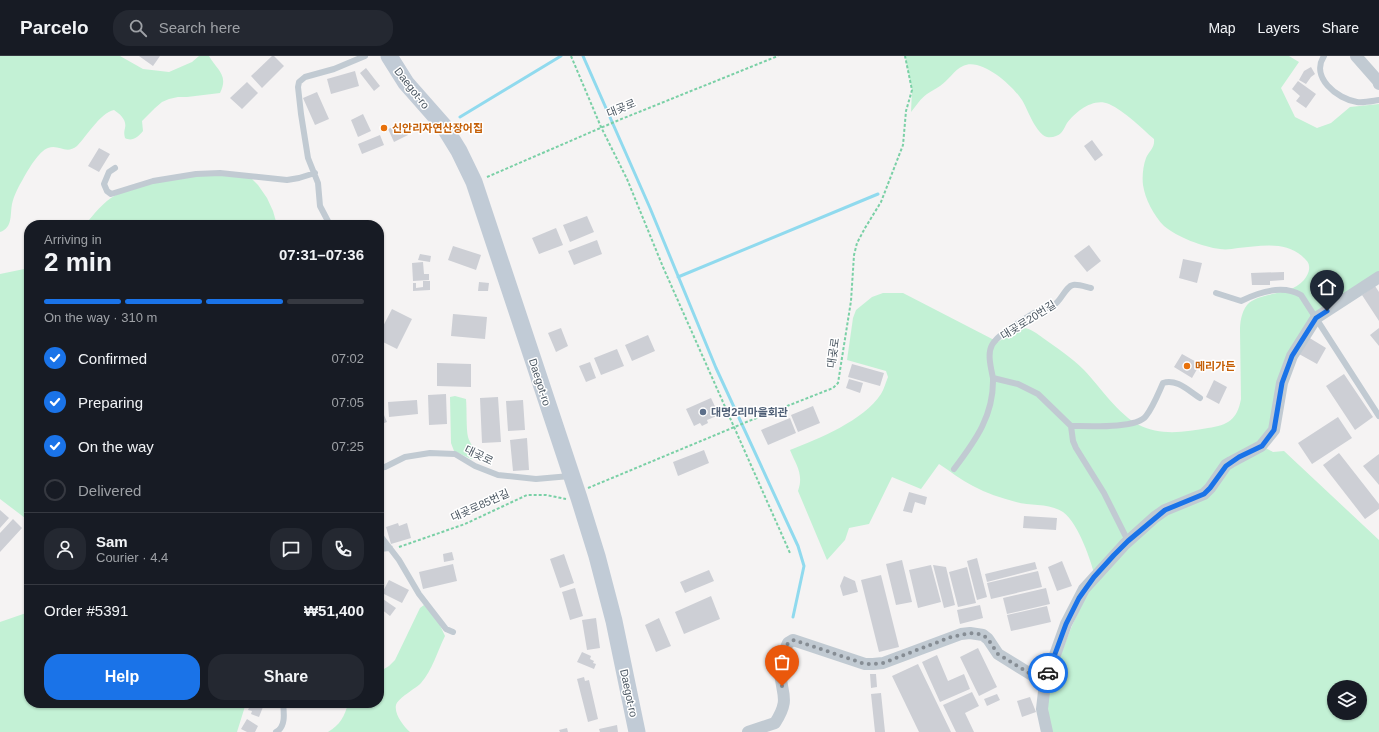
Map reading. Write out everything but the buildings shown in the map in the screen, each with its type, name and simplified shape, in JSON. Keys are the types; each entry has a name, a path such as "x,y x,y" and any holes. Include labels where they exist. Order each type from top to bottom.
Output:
{"street":[{"name":"Daegot-ro","path":"388,56 406,83 443,125 474,182 579,497 597,556 614,621 637,732"},
{"path":"1356,56 1379,84"},
{"path":"1047,732 1042,709 1045,683 1066,624 1079,598 1094,577 1128,541 1165,510 1204,494 1226,466 1262,446 1274,430 1282,383 1292,356 1316,318 1379,277"},
{"path":"748,732 778,727 785,702 780,663 788,643 794,640 865,664 873,664 888,661 956,636 970,633 978,634 983,635 988,639 998,654 1045,683"}],"lane":[{"path":"327,220 320,206 318,183 308,158 301,114 298,87 299,82 305,77 334,69 365,56"},
{"path":"1324,56 1321,61 1320,68 1322,77 1326,85 1333,92 1344,98 1358,102 1379,100"},
{"path":"115,168 109,172 104,184 107,191 111,194 153,181 196,174 220,173 287,180 315,173"},
{"name":"대곶로20번길","path":"993,378 990,355 992,345 997,339 1035,313 1058,302 1072,285 1091,288"},
{"path":"1216,293 1241,301 1255,294 1275,290 1285,289 1294,291 1301,295 1379,416"},
{"path":"954,469 971,446 985,423 994,391 993,378 1018,384 1038,394 1071,426 1073,441 1076,448 1104,493 1128,541"},
{"path":"1071,426 1128,425 1138,422 1145,418 1163,383 1177,383 1200,398"},
{"name":"대곶로","path":"384,467 405,457 430,453 455,454 475,466 498,475 536,479 572,476"},
{"path":"384,540 399,560 419,594 446,629 452,632"},
{"path":"384,549 390,548"},
{"path":"276,732 282,727 284,718 283,708"}],"path":[{"path":"571,56 627,179 663,267 790,553"},
{"name":"대곶로","path":"474,182 619,120 778,56"},
{"name":"대곶로","path":"579,497 734,427 833,388 838,383 850,306 854,255 857,243 882,202 903,145 906,111 912,90 905,56"},
{"name":"대곶로85번길","path":"390,548 418,541 464,524 527,495 579,497"}],"green space":[{"path":"0,56 120,56 143,69 169,72 192,62 199,56 209,56 221,73 223,82 220,93 178,97 162,102 142,121 143,131 135,138 125,138 125,122 121,115 114,110 104,115 73,149 66,150 52,147 45,150 34,161 15,194 9,224 0,232"},
{"path":"905,56 1289,56 1299,62 1281,88 1295,117 1317,128 1331,123 1350,107 1379,104 1379,277 1316,318 1292,356 1274,430 1262,446 1273,452 1284,451 1379,540 1379,732 1052,732 1048,702 1051,682 1076,617 1096,580 1084,543 1069,518 1058,509 1016,502 988,493 969,484 939,464 921,489 892,477 869,524 849,528 845,540 827,560 798,491 800,485 800,475 790,450 840,428 873,404 881,394 888,377 886,371 847,360 853,318 856,310 872,297 883,293 903,293 998,342 1019,329 1025,328 1030,330 1059,349 1079,366 1124,415 1139,425 1156,431 1182,432 1215,427 1226,423 1234,417 1241,399 1240,328 1243,311 1252,301 1283,292 1298,285 1304,280 1309,270 1309,265 1306,259 1288,248 1280,246 1255,246 1227,249 1213,248 1183,238 1164,226 1150,207 1143,185 1144,164 1153,147 1154,139 1127,115 1109,104 1097,102 1086,106 1071,118 1060,134 1047,137 1039,131 1022,100 1004,80 987,69 978,65 970,64 960,68 943,84 925,96 911,112 912,90"},
{"path":"201,175 250,177 267,198 276,220 89,220 99,208 116,195 136,187"},
{"path":"24,269 24,517 0,499 0,274"},
{"path":"455,396 466,399 467,433 475,453 474,458 471,459 454,451 451,443 450,397"},
{"path":"424,605 437,619 445,636 432,667 425,678 397,702 396,712 402,724 410,732 328,732 341,720 346,708 384,708 384,669 395,660 420,608"},
{"path":"24,614 24,708 244,708 237,732 0,732 0,622"}],"waterway":[{"path":"460,117 561,56"},
{"path":"583,56 650,208 716,368 798,546 804,566 793,617"},
{"path":"678,277 878,194"}],"way so far":[{"path":"782,686 780,663 788,643 794,640 825,649 865,664 873,664 883,663 961,634 978,634 983,635 988,639 998,654 1045,683 1048,673"}],"place":[{"name":"신안리자연산장어집","path":"384,128"},
{"name":"메리가든","path":"1187,366"},
{"name":"대명2리마을회관","path":"703,412"}],"route":[{"path":"1048,673 1066,624 1084,589 1114,555 1155,517 1165,510 1204,494 1226,466 1239,457 1262,446 1274,430 1282,383 1292,356 1316,318 1327,311"}]}
